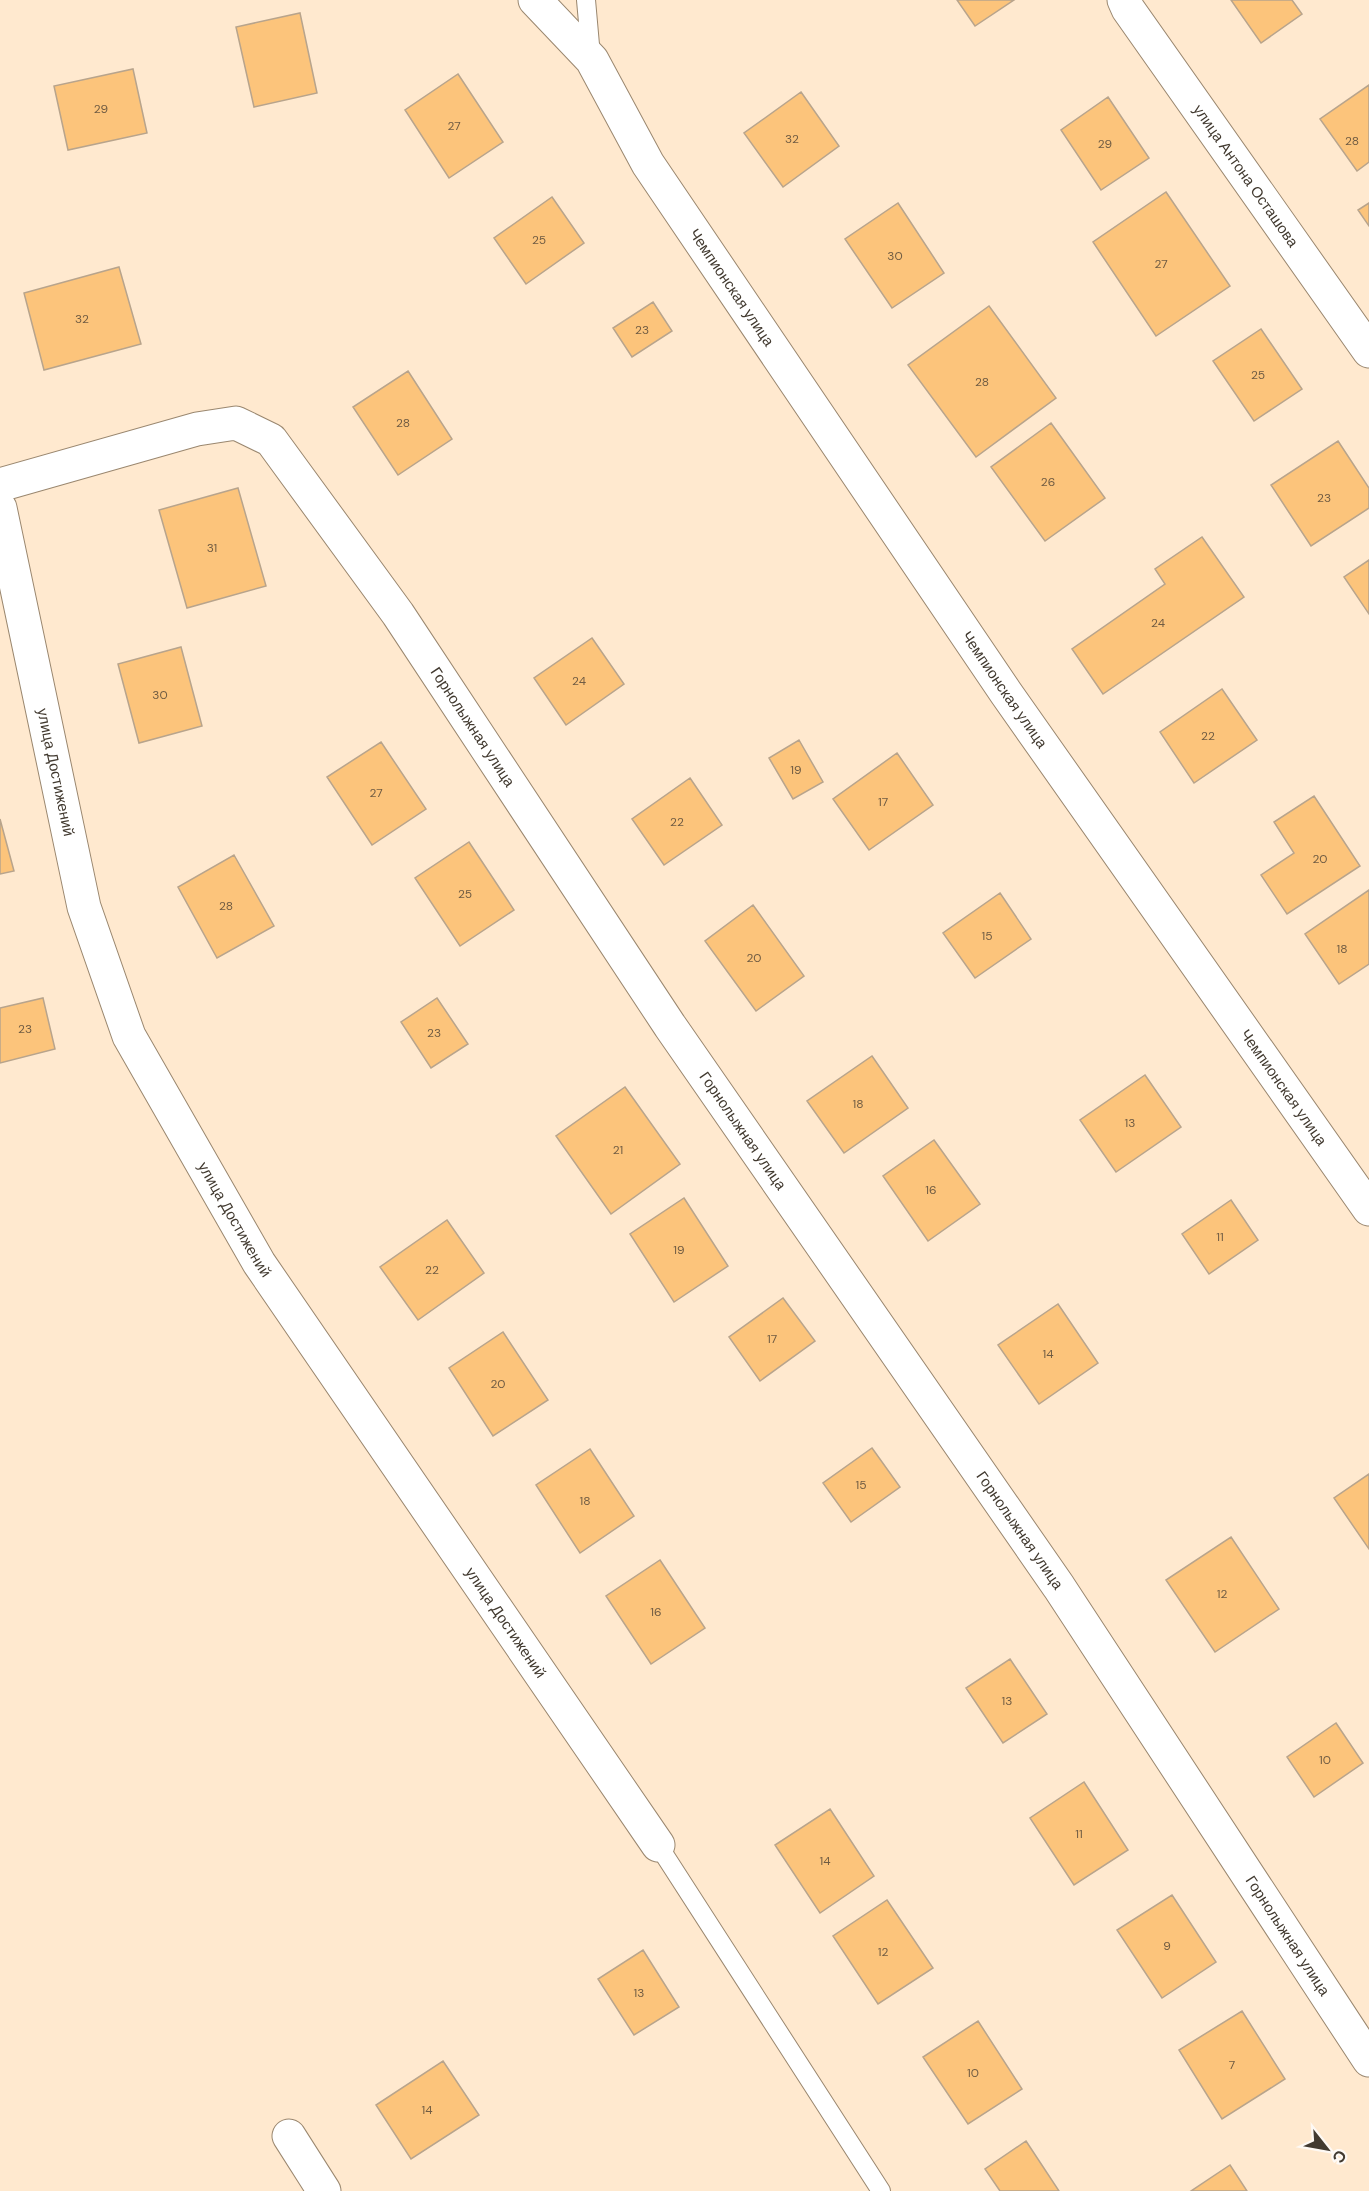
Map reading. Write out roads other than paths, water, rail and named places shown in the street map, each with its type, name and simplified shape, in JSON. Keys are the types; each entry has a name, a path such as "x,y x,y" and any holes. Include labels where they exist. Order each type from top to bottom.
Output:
{"street":[{"name":"Чемпионская улица","path":"535,0 592,60 648,164 999,683 1369,1209"},
{"name":"улица Антона Осташова","path":"1124,0 1135,19 1369,351"},
{"name":"Горнолыжная улица","path":"0,485 197,429 236,423 271,440 398,614 670,1026 1059,1587 1369,2060"},
{"name":"улица Достижений","path":"0,508 84,907 129,1036 259,1263 658,1845"},
{"path":"289,2136 324,2191"}],"lane":[{"path":"586,0 592,60"},
{"path":"658,1845 881,2191"}]}
